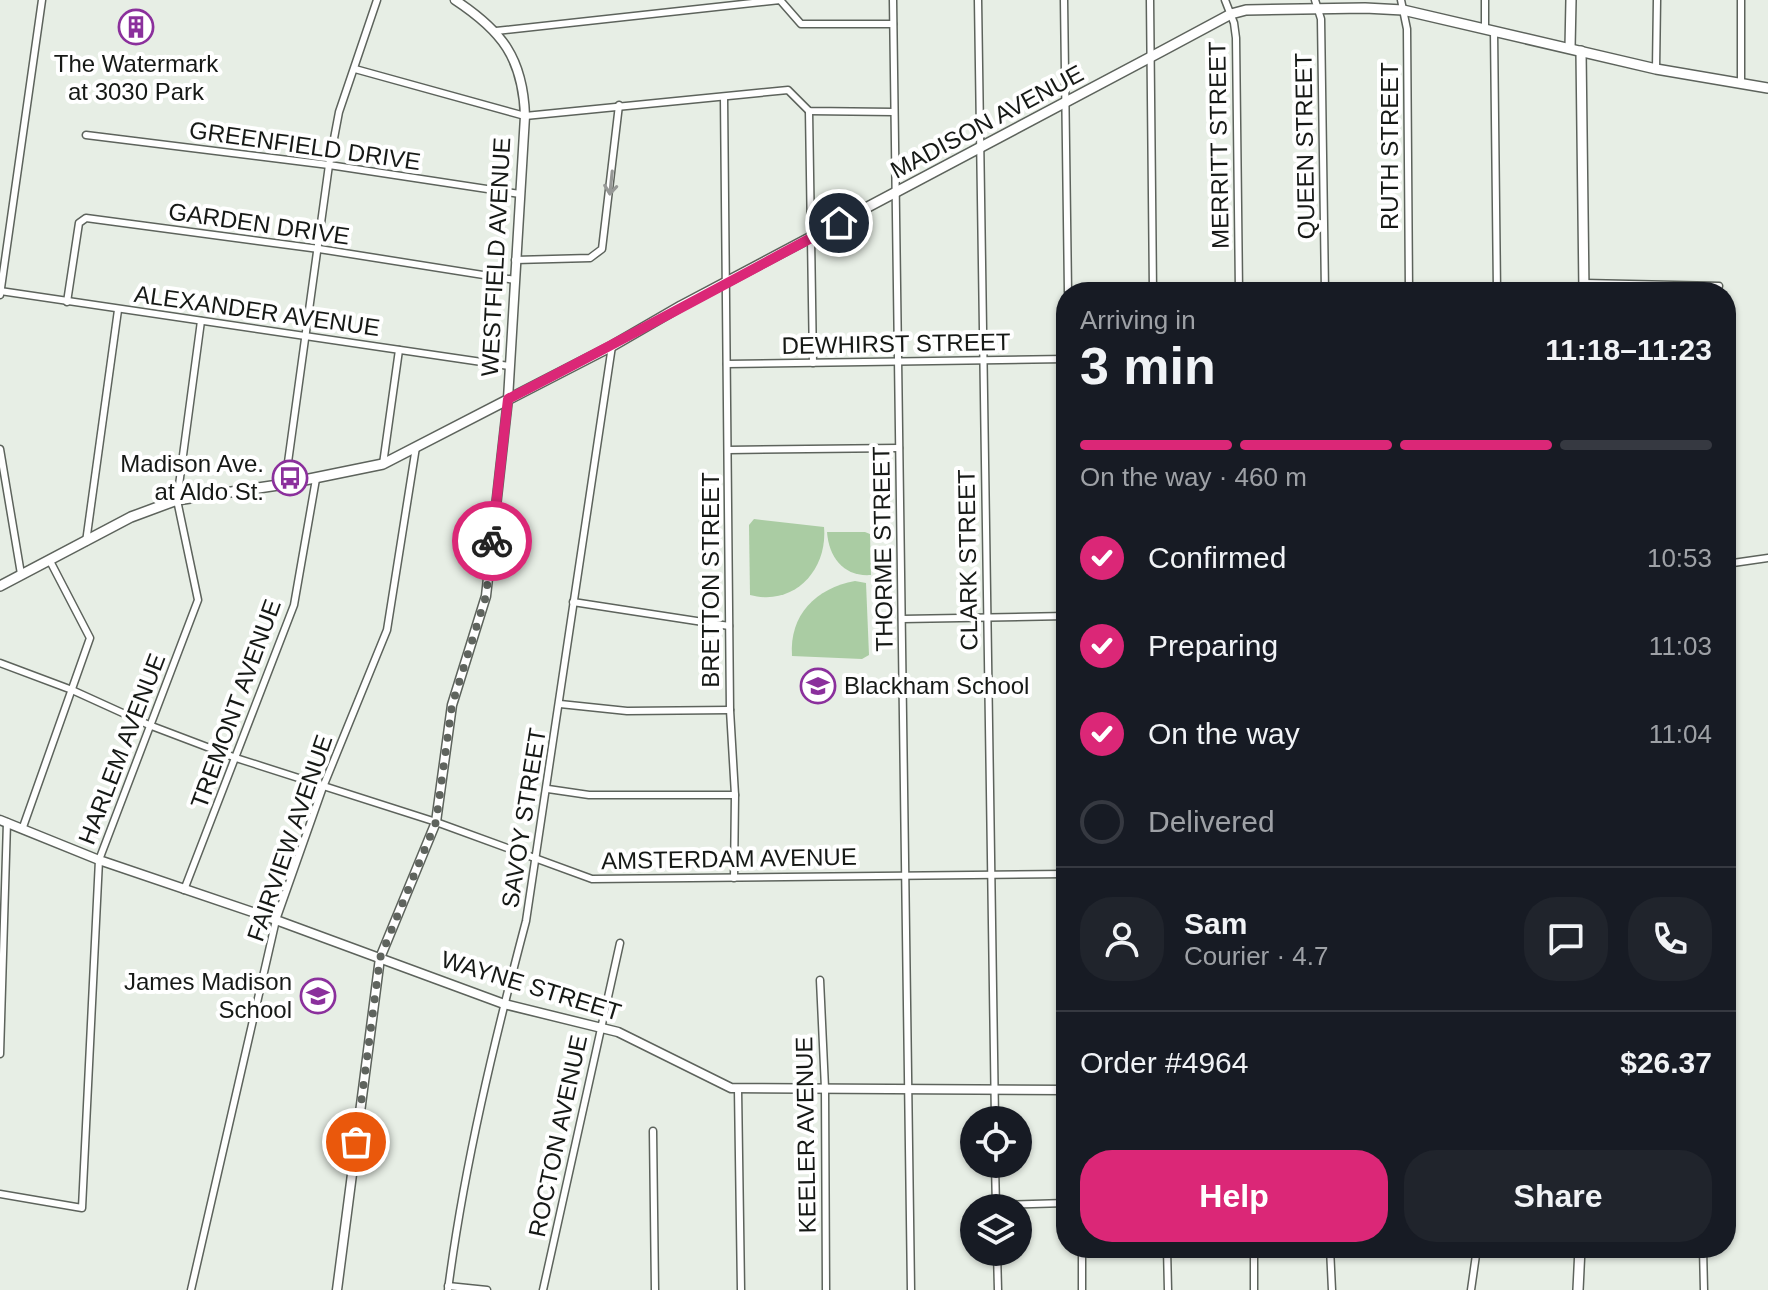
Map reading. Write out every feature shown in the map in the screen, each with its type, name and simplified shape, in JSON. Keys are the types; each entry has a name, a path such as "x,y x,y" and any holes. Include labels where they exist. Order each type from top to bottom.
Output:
{"main road":[{"path":"1570,48 1571,0"},
{"name":"MADISON AVENUE","path":"0,586 131,517 177,500 316,479 383,464 612,346 726,282 1231,14 1252,8 1316,4 1402,5 1489,30 1656,69 1768,88"},
{"path":"1581,51 1584,282"},
{"path":"1578,1290 1580,1258"}],"street":[{"path":"0,292 42,0"},
{"path":"285,484 303,335 339,112 377,0"},
{"name":"WESTFIELD AVENUE","path":"337,1290 380,958 436,822 452,705 486,596 508,399 525,116 522,84 517,68 496,31 455,0"},
{"path":"496,31 780,0 801,24 893,24"},
{"name":"THORME STREET","path":"893,0 911,1290"},
{"name":"CLARK STREET","path":"978,0 995,1106"},
{"path":"1064,0 1068,282"},
{"path":"1150,0 1153,282"},
{"name":"MERRITT STREET","path":"1225,0 1236,38 1239,282"},
{"path":"1485,0 1489,30 1497,282"},
{"path":"1656,69 1657,0"},
{"path":"1741,0 1741,83"},
{"name":"QUEEN STREET","path":"1316,4 1321,19 1325,282"},
{"name":"RUTH STREET","path":"1402,5 1407,29 1409,282"},
{"path":"355,69 525,116 788,90 809,111 813,363"},
{"name":"BRETTON STREET","path":"724,97 734,878"},
{"path":"515,260 590,258 602,249 619,105"},
{"path":"809,111 894,112"},
{"name":"GREENFIELD DRIVE","path":"86,135 329,165 520,194"},
{"name":"GARDEN DRIVE","path":"67,302 79,223 86,218 319,249 515,280"},
{"name":"ALEXANDER AVENUE","path":"0,292 509,366"},
{"path":"86,542 118,310"},
{"name":"HARLEM AVENUE","path":"0,1194 82,1208 99,860 198,600 177,500 201,321"},
{"name":"SAVOY STREET","path":"448,1288 460,1210 504,1004 526,921 537,859 612,346"},
{"path":"383,464 399,350"},
{"name":"DEWHIRST STREET","path":"727,364 1056,359"},
{"name":"FAIRVIEW AVENUE","path":"191,1290 276,920 323,787 387,630 416,447"},
{"path":"728,450 899,448"},
{"path":"0,449 21,574"},
{"name":"TREMONT AVENUE","path":"184,890 294,605 316,479"},
{"path":"1736,563 1768,558"},
{"path":"23,827 90,638 50,561"},
{"path":"573,602 729,626"},
{"path":"902,619 1056,616"},
{"name":"AMSTERDAM AVENUE","path":"0,663 236,758 436,822 592,879 1056,874"},
{"path":"560,704 627,711 730,710"},
{"path":"548,789 589,795 735,795"},
{"path":"0,1054 3,821"},
{"name":"WAYNE STREET","path":"3,821 99,860 276,920 504,1004 618,1032 738,1089 909,1087 1056,1090"},
{"name":"ROCTON AVENUE","path":"543,1290 620,943"},
{"name":"KEELER AVENUE","path":"820,980 825,1088 826,1290"},
{"path":"738,1089 741,1290"},
{"path":"653,1131 655,1290"},
{"path":"1032,1205 1056,1204"},
{"path":"1082,1258 1082,1290"},
{"path":"1167,1258 1168,1290"},
{"path":"1254,1258 1254,1290"},
{"path":"1330,1258 1332,1290"},
{"path":"1471,1290 1476,1258"},
{"path":"1703,1258 1704,1290"},
{"path":"997,1266 998,1290"},
{"path":"448,1288 487,1290"}],"green space":[{"path":"754,519 824,527 824,543 814,571 794,590 766,597 750,595 749,525"},
{"path":"827,532 870,534 871,575 853,573 840,564 831,550"},
{"path":"855,581 866,583 869,655 862,659 792,656 795,628 808,606 828,590"}],"way so far":[{"path":"356,1142 380,958 436,822 452,705 486,596 492,541"}],"place":[{"name":"The Watermark at 3030 Park","path":"136,27"},
{"name":"Madison Ave. at Aldo St.","path":"290,478"},
{"name":"Blackham School","path":"818,686"},
{"name":"James Madison School","path":"318,996"}],"route":[{"path":"492,541 508,399 839,223"}]}
